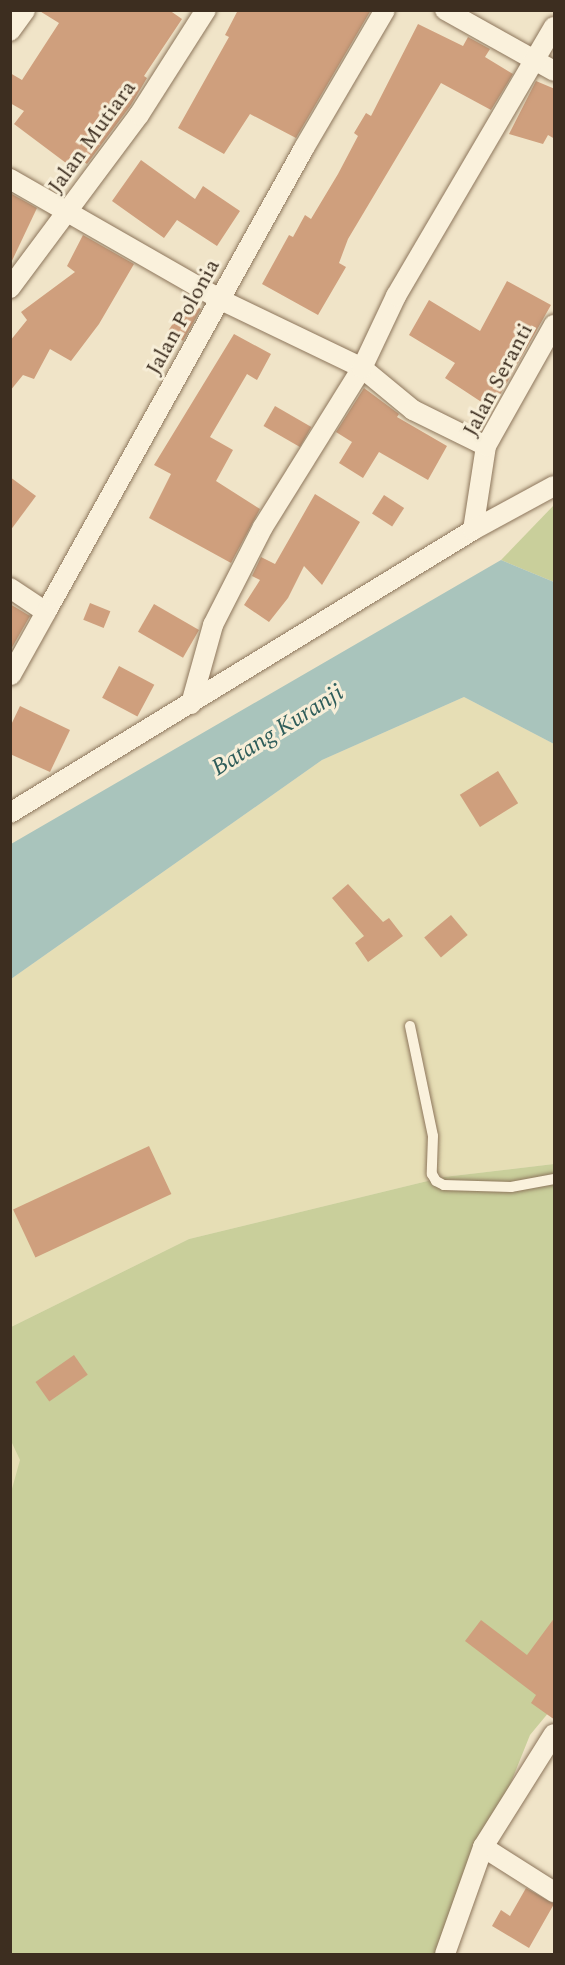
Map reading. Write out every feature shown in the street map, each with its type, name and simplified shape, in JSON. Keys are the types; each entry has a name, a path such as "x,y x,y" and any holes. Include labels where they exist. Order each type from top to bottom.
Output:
{"street":[{"path":"10,32 25,10"},
{"name":"Jalan Mutiara","path":"10,288 139,115 206,10"},
{"name":"Jalan Polonia","path":"11,675 385,10"},
{"path":"445,10 555,71"},
{"path":"191,704 204,652 224,602 263,527 362,368 396,296 537,61 555,27"},
{"path":"10,179 221,300 362,368 413,410 486,446"},
{"name":"Jalan Seranti","path":"473,530 486,446 555,325"},
{"path":"10,813 473,530 555,486"},
{"path":"10,588 46,612"},
{"path":"445,1954 483,1847 555,1734"},
{"path":"483,1847 555,1892"}],"lane":[{"path":"410,1026 433,1136 432,1174 436,1181 444,1185 511,1187 555,1179"}],"shaded area":[{"path":"464,697 554,744 554,1164 444,1177 189,1239 11,1327 11,979 322,760"},
{"path":"11,1441 21,1460 11,1496"}],"green space":[{"path":"554,505 554,582 501,560"},
{"path":"554,1164 554,1706 530,1735 442,1954 11,1954 10,1496 20,1460 11,1441 11,1327 189,1239 444,1177"}],"water":[{"name":"Batang Kuranji","path":"501,560 554,582 554,744 464,697 322,760 11,979 11,844"}],"building":[{"path":"38,10 169,10 182,19 144,76 147,78 131,105 87,164 73,154 66,163 14,124 24,111 10,103 10,73 22,80 59,23"},
{"path":"238,10 371,10 296,138 250,114 224,154 178,128 229,37 225,35"},
{"path":"418,24 463,46 468,37 490,49 485,57 513,74 491,110 441,83 348,239 339,263 346,267 318,315 262,284 289,235 293,237 305,215 311,219 338,174 358,136 354,133 366,113 371,116"},
{"path":"536,81 555,89 555,139 548,135 543,144 509,134"},
{"path":"141,160 195,199 203,186 240,211 217,246 177,220 164,238 112,201"},
{"path":"10,193 37,208 10,265"},
{"path":"83,235 134,264 99,324 71,361 50,349 34,379 23,375 10,391 10,341 27,320 21,312 75,272 67,266"},
{"path":"507,281 551,305 492,409 445,378 455,363 409,335 429,300 480,331"},
{"path":"188,301 201,309 183,341 168,331"},
{"path":"234,334 271,354 257,380 247,374 210,437 233,450 216,481 260,509 231,563 149,518 171,474 154,465"},
{"path":"364,388 399,414 397,417 447,446 428,480 379,452 363,478 339,463 352,442 336,432"},
{"path":"275,406 311,427 300,447 264,426"},
{"path":"10,477 36,496 10,531"},
{"path":"315,494 360,522 322,585 304,566 288,598 269,622 244,605 260,580 252,576 261,557 275,564"},
{"path":"384,495 404,508 392,527 372,513"},
{"path":"90,603 110,611 104,628 83,620"},
{"path":"10,604 30,616 10,651"},
{"path":"154,604 199,630 183,658 138,632"},
{"path":"119,666 154,685 137,717 102,698"},
{"path":"20,706 70,730 50,772 10,754 10,727"},
{"path":"498,771 518,803 480,827 460,795"},
{"path":"348,884 383,922 389,918 403,936 368,962 355,943 364,936 332,898"},
{"path":"451,915 468,935 441,957 424,937"},
{"path":"149,1146 171,1194 35,1257 13,1209"},
{"path":"74,1355 88,1375 49,1402 35,1382"},
{"path":"555,1617 555,1720 531,1703 536,1695 465,1641 481,1620 527,1655"},
{"path":"526,1888 554,1904 529,1948 492,1926 501,1910 510,1916"}]}
